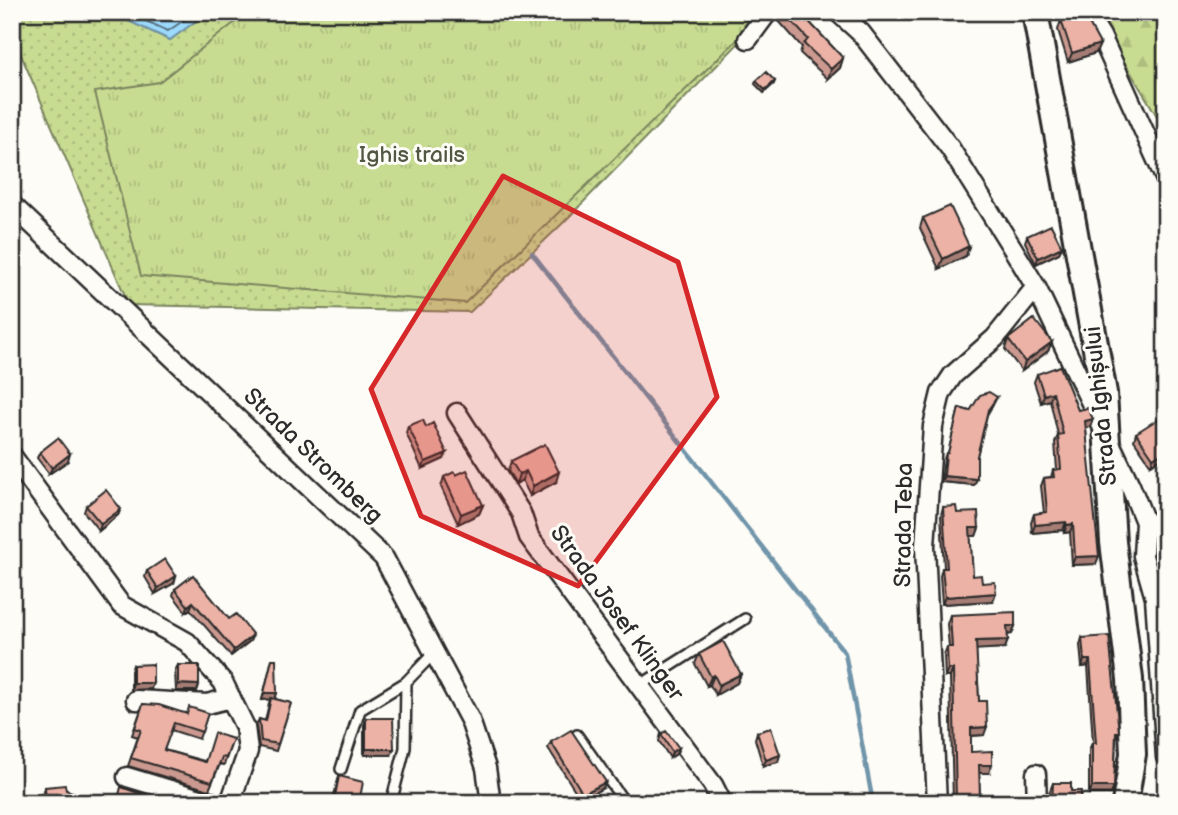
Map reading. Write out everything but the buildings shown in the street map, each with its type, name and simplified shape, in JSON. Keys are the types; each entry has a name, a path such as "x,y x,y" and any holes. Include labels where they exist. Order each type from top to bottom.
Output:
{"street":[{"path":"748,39 768,12"},
{"path":"838,12 861,33 950,148 1037,287 1145,522 1142,540 1155,598 1166,757"},
{"name":"Strada Ighișului","path":"1035,12 1104,393 1113,542 1130,679 1132,754 1125,803"},
{"path":"1086,12 1101,36 1166,180"},
{"name":"Strada Stromberg","path":"12,205 384,558 480,745 491,803"},
{"name":"Strada Teba","path":"937,803 925,546 933,426 941,393 953,376 995,338 1037,287"},
{"name":"Strada Josef Klinger","path":"457,414 521,513 529,537 713,785 722,803"},
{"path":"12,456 121,605 187,642 223,682 245,727 248,751 230,803"},
{"path":"1145,522 1166,532"},
{"path":"136,700 207,704 231,698"},
{"path":"1036,774 1037,803"},
{"path":"127,777 214,803"}],"lane":[{"path":"639,686 745,619"},
{"path":"341,769 360,710 406,682 434,653"},
{"path":"391,803 405,748 406,682"},
{"path":"577,735 625,803"}],"highlighted area":[{"path":"503,176 678,262 717,397 578,586 421,516 371,389"}],"green space":[{"name":"Ighis trails","path":"12,12 109,12 170,40 208,12 769,12 563,223 470,312 129,305 12,34"},
{"name":"Ighis trails","path":"248,12 766,12 465,303 141,276 95,92 159,82"},
{"path":"1094,12 1166,12 1166,131"}],"water":[{"path":"109,12 208,12 170,40"}],"waterway":[{"path":"532,253 845,653 873,803"}]}
